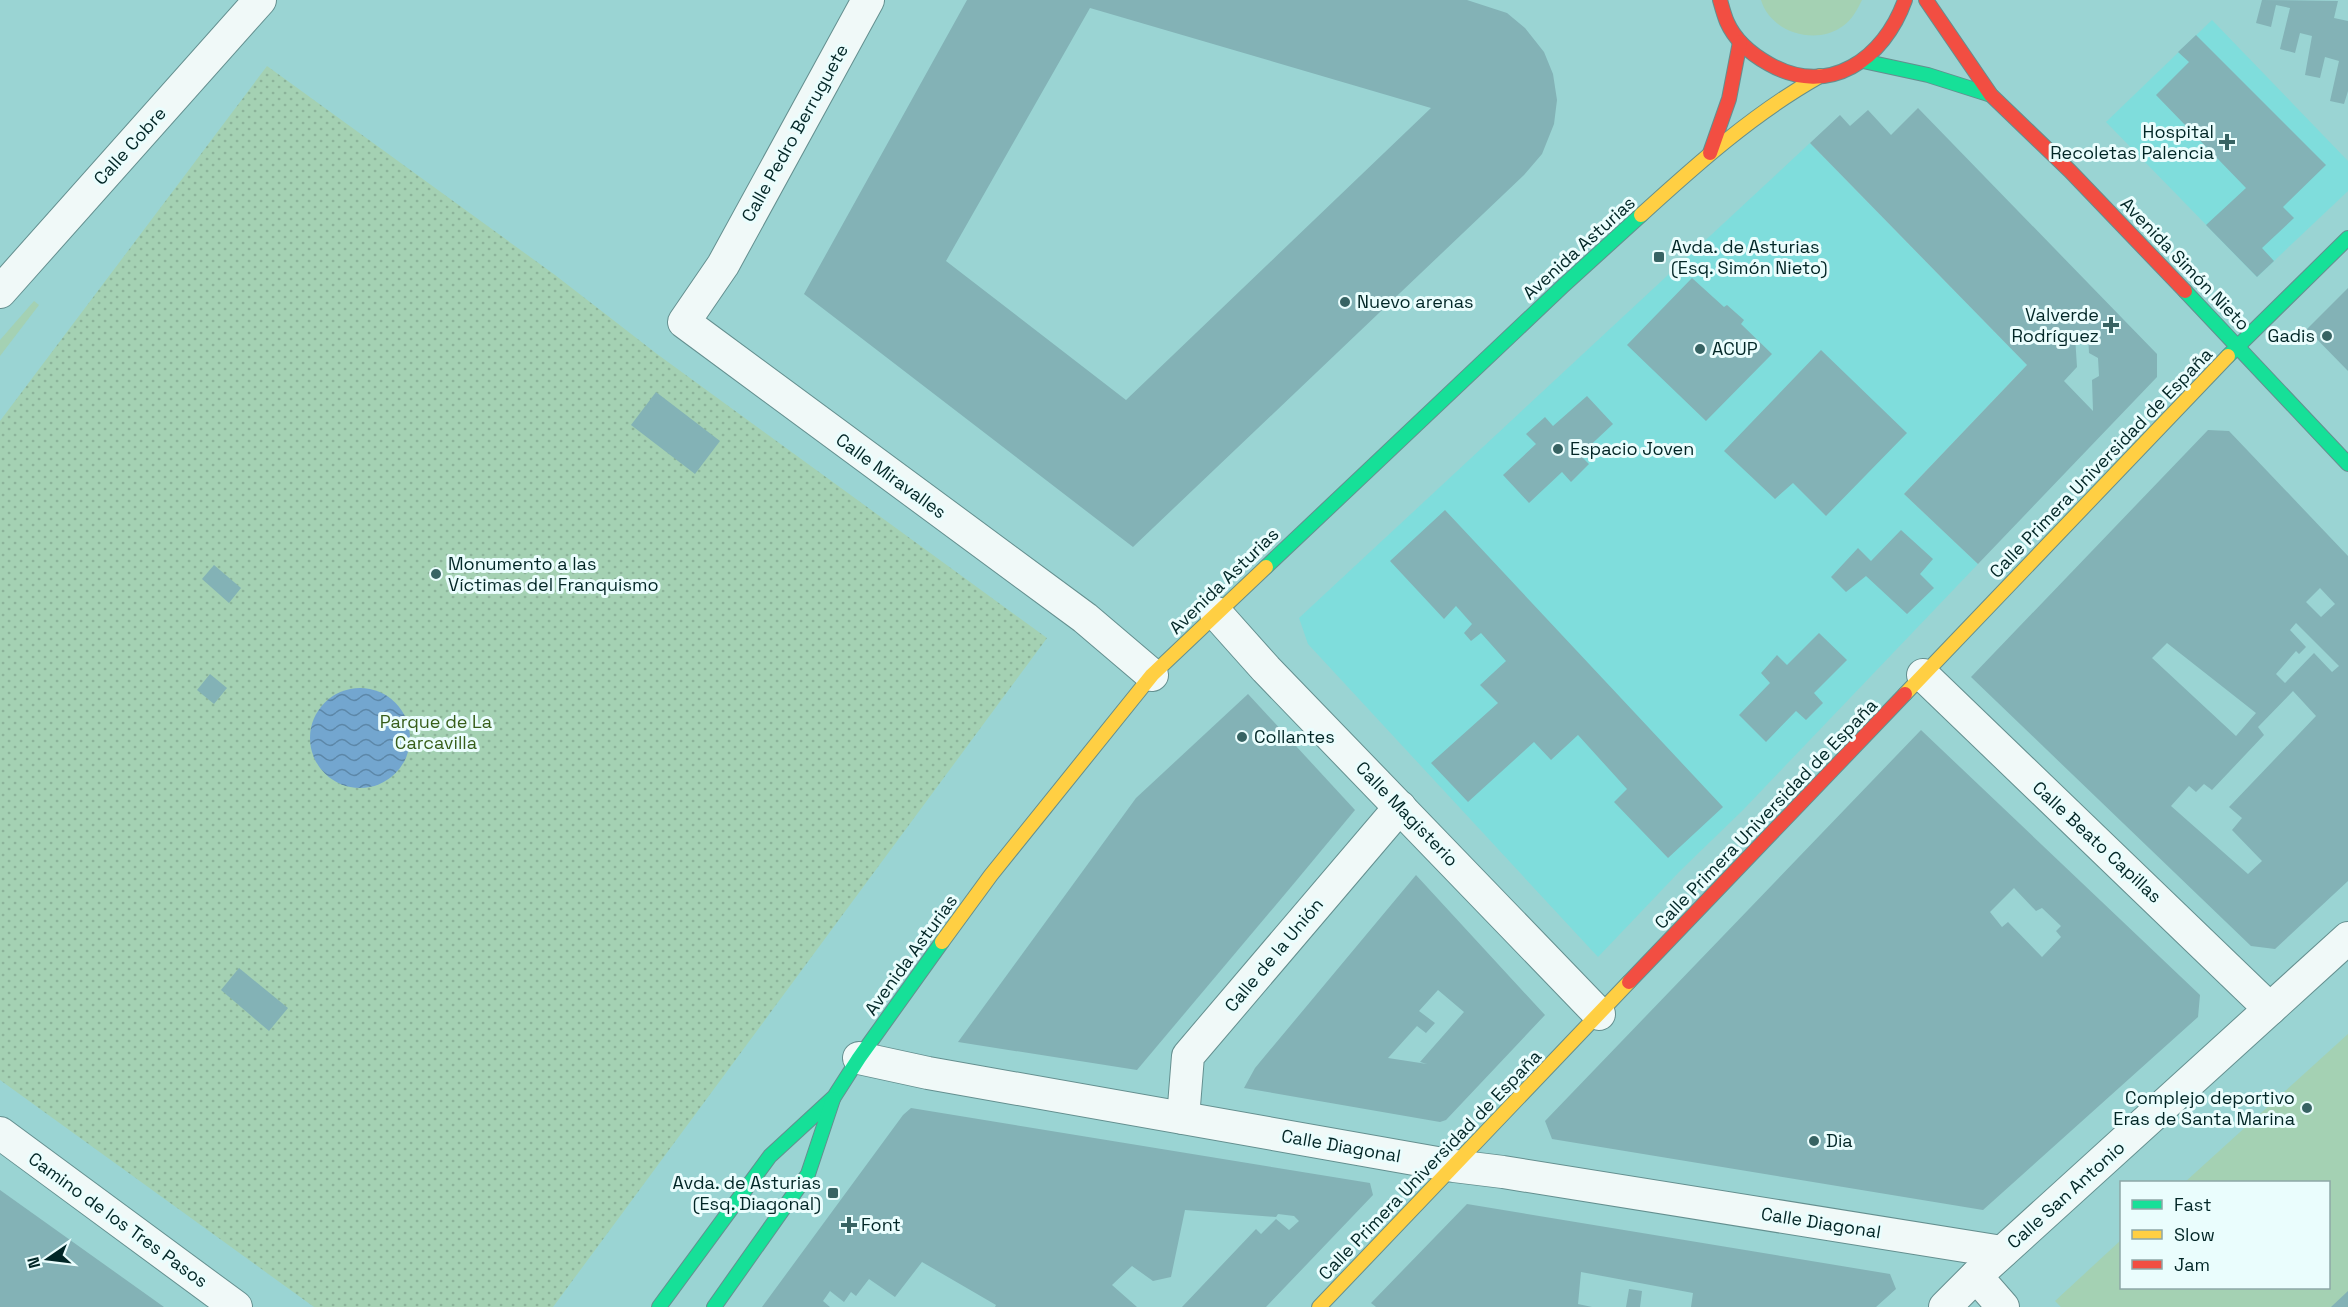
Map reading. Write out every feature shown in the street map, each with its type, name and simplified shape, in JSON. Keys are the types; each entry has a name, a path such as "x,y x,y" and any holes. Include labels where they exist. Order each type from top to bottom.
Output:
{"main road":[{"path":"1713,3 1740,42 1756,58 1776,69 1798,75 1820,76 1843,71 1863,62 1884,43 1899,20 1905,0"},
{"name":"Avenida Simón Nieto","path":"1926,0 1991,95 2070,171 2348,464"},
{"path":"1710,153 1731,95 1737,71 1740,42"},
{"name":"Avenida Simón Nieto","path":"1863,62 1923,72 1991,95"},
{"name":"Avenida Asturias","path":"714,1307 808,1174 834,1098 859,1058 991,875 1152,675 1563,286 1710,153 1788,94 1820,76"},
{"name":"Calle Primera Universidad de España","path":"1330,1303 1454,1166 1923,675 2238,346 2348,238"},
{"name":"Avenida Asturias","path":"659,1307 770,1156 834,1098"}],"street":[{"name":"Calle Cobre","path":"0,292 260,0"},
{"name":"Calle Pedro Berruguete","path":"723,265 868,0"},
{"name":"Calle Miravalles","path":"723,265 684,322 1085,618 1152,675"},
{"name":"Calle Magisterio","path":"1216,613 1266,669 1599,1014"},
{"name":"Calle Beato Capillas","path":"1923,675 2270,1009"},
{"name":"Calle de la Unión","path":"1183,1118 1188,1056 1400,807"},
{"name":"Calle San Antonio","path":"1945,1307 2002,1252 2022,1237 2348,938"},
{"name":"Calle Diagonal","path":"859,1058 1454,1166 2002,1252"},
{"name":"Camino de los Tres Pasos","path":"0,1133 236,1307"},
{"path":"1976,1276 2003,1307"}],"shaded area":[{"name":"Hospital Recoletas Palencia","path":"2212,20 2348,161 2348,191 2257,277 2106,122"},
{"path":"1810,143 2027,365 1904,494 1978,564 1743,810 1680,871 1598,957 1308,644 1299,618"}],"green space":[{"path":"1761,0 1862,0 1852,18 1843,26 1832,32 1808,35 1796,33 1774,21"},
{"name":"Parque de La Carcavilla","path":"267,66 1047,638 553,1307 314,1307 0,1080 0,421"},
{"path":"34,301 39,305 0,356 0,340"},
{"name":"Complejo deportivo Eras de Santa Marina","path":"2348,1034 2348,1307 2061,1307 2055,1301 2120,1241 2120,1289 2330,1289 2330,1181 2186,1181"}],"water":[{"path":"360,688 388,696 402,710 410,738 402,766 388,780 360,788 332,780 318,766 310,738 318,710 332,696"}],"building":[{"path":"967,0 1467,0 1507,13 1525,28 1544,52 1553,74 1557,100 1554,124 1542,154 1524,175 1133,547 804,294","holes":["1090,8 1431,108 1126,400 946,261"]},
{"path":"2262,0 2338,1 2334,18 2348,21 2348,91 2344,104 2330,101 2339,61 2325,57 2320,78 2305,75 2312,36 2300,33 2295,53 2280,49 2290,8 2276,5 2271,27 2256,23"},
{"path":"2196,35 2326,165 2283,207 2294,218 2262,248 2274,261 2257,277 2206,225 2246,188 2156,95 2189,62 2178,52"},
{"path":"1918,108 2157,354 2157,377 1978,564 1904,494 2027,365 1810,143 1840,115 1850,126 1868,110 1891,135","holes":["2088,335 2089,353 2098,358 2099,376 2092,380 2093,411 2064,381 2077,367 2075,336"]},
{"name":"ACUP","path":"1692,278 1724,307 1727,305 1744,320 1741,324 1772,354 1706,421 1627,345"},
{"path":"2348,288 2348,371 2307,329"},
{"path":"1821,350 1907,433 1826,516 1793,483 1775,499 1724,451"},
{"path":"656,392 720,441 695,474 631,425"},
{"name":"Espacio Joven","path":"1587,396 1613,424 1580,455 1589,464 1571,482 1562,472 1529,503 1503,475 1536,444 1526,434 1545,417 1553,426"},
{"path":"2208,430 2229,431 2348,556 2348,881 2275,949 2251,946 1971,677","holes":["2320,588 2335,604 2321,617 2306,602","2296,623 2339,666 2332,672 2314,653 2285,683 2276,674 2296,651 2299,654 2306,647 2290,630","2167,643 2256,713 2236,736 2152,658","2293,691 2316,716 2229,807 2242,818 2232,830 2262,861 2248,874 2171,806 2189,786 2196,792 2204,784 2212,790 2264,735 2258,727"]},
{"path":"1445,510 1723,807 1668,858 1614,802 1627,789 1578,735 1551,760 1534,742 1468,802 1431,763 1498,703 1480,685 1506,661 1481,633 1471,641 1464,633 1472,624 1456,606 1444,619 1390,561"},
{"path":"1901,530 1933,559 1920,574 1934,588 1907,614 1866,576 1846,592 1831,577 1858,548 1871,561"},
{"path":"214,565 241,588 229,603 202,579"},
{"path":"1819,633 1847,660 1814,693 1823,703 1806,720 1796,711 1766,742 1739,715 1770,683 1761,673 1777,655 1787,665"},
{"path":"210,674 227,688 214,704 197,690"},
{"path":"1248,694 1355,810 1296,881 1137,1070 958,1042 1136,798"},
{"path":"1921,730 2200,995 2198,1017 1983,1210 1552,1139 1545,1121","holes":["2014,888 2036,911 2042,908 2061,926 2056,931 2061,937 2042,957 2008,922 2002,927 1990,912"]},
{"path":"1416,875 1545,1015 1446,1120 1440,1122 1244,1088 1255,1068","holes":["1438,990 1464,1012 1420,1062 1427,1064 1388,1058 1417,1026 1426,1033 1435,1023 1419,1011"]},
{"path":"239,968 288,1008 269,1031 221,990"},
{"path":"911,1108 1370,1183 1373,1195 1266,1307 1182,1307 1256,1229 1261,1234 1276,1219 1289,1230 1299,1221 1294,1216 1278,1214 1276,1217 1185,1210 1171,1277 1153,1281 1132,1266 1112,1285 1137,1307 995,1307 996,1305 922,1262 895,1297 869,1279 856,1296 851,1292 844,1302 830,1291 823,1301 830,1307 762,1307 903,1115"},
{"path":"0,1190 164,1307 0,1307"},
{"path":"1467,1204 1890,1274 1896,1289 1876,1307 1691,1307 1693,1293 1581,1272 1578,1304 1592,1307 1376,1307 1371,1303"},
{"path":"1629,1289 1642,1291 1640,1307 1626,1307"},
{"path":"2348,1291 2348,1307 2331,1307"}],"traffic: fast":[{"path":"1863,61 1928,75 1991,95"},
{"path":"1266,567 1641,215"},
{"path":"2228,356 2348,238"},
{"path":"2185,291 2348,464"},
{"path":"659,1307 770,1156 834,1097 942,942"},
{"path":"714,1307 808,1174 833,1099"}],"traffic: slow":[{"path":"1641,215 1705,158 1749,123 1820,76"},
{"path":"1905,694 2228,356"},
{"path":"942,942 991,875 1152,675 1266,567"},
{"path":"1319,1307 1629,982"}],"traffic: jam":[{"path":"1720,0 1730,29 1739,41 1756,56 1791,73 1813,77 1833,74 1852,67 1869,55 1896,21 1905,0"},
{"path":"1926,0 1991,95 2070,171 2185,291"},
{"path":"1710,153 1729,99 1740,42"},
{"path":"1629,982 1905,694"}],"place":[{"name":"Hospital Recoletas Palencia","path":"2227,142"},
{"name":"Avda. de Asturias (Esq. Simón Nieto)","path":"1659,257"},
{"name":"Nuevo arenas","path":"1345,302"},
{"name":"Valverde Rodríguez","path":"2111,325"},
{"name":"Gadis","path":"2327,336"},
{"name":"ACUP","path":"1700,349"},
{"name":"Espacio Joven","path":"1558,449"},
{"name":"Monumento a las Víctimas del Franquismo","path":"436,574"},
{"name":"Collantes","path":"1242,737"},
{"name":"Complejo deportivo Eras de Santa Marina","path":"2307,1108"},
{"name":"Dia","path":"1814,1141"},
{"name":"Avda. de Asturias (Esq. Diagonal)","path":"833,1193"},
{"name":"Font","path":"849,1225"}]}
